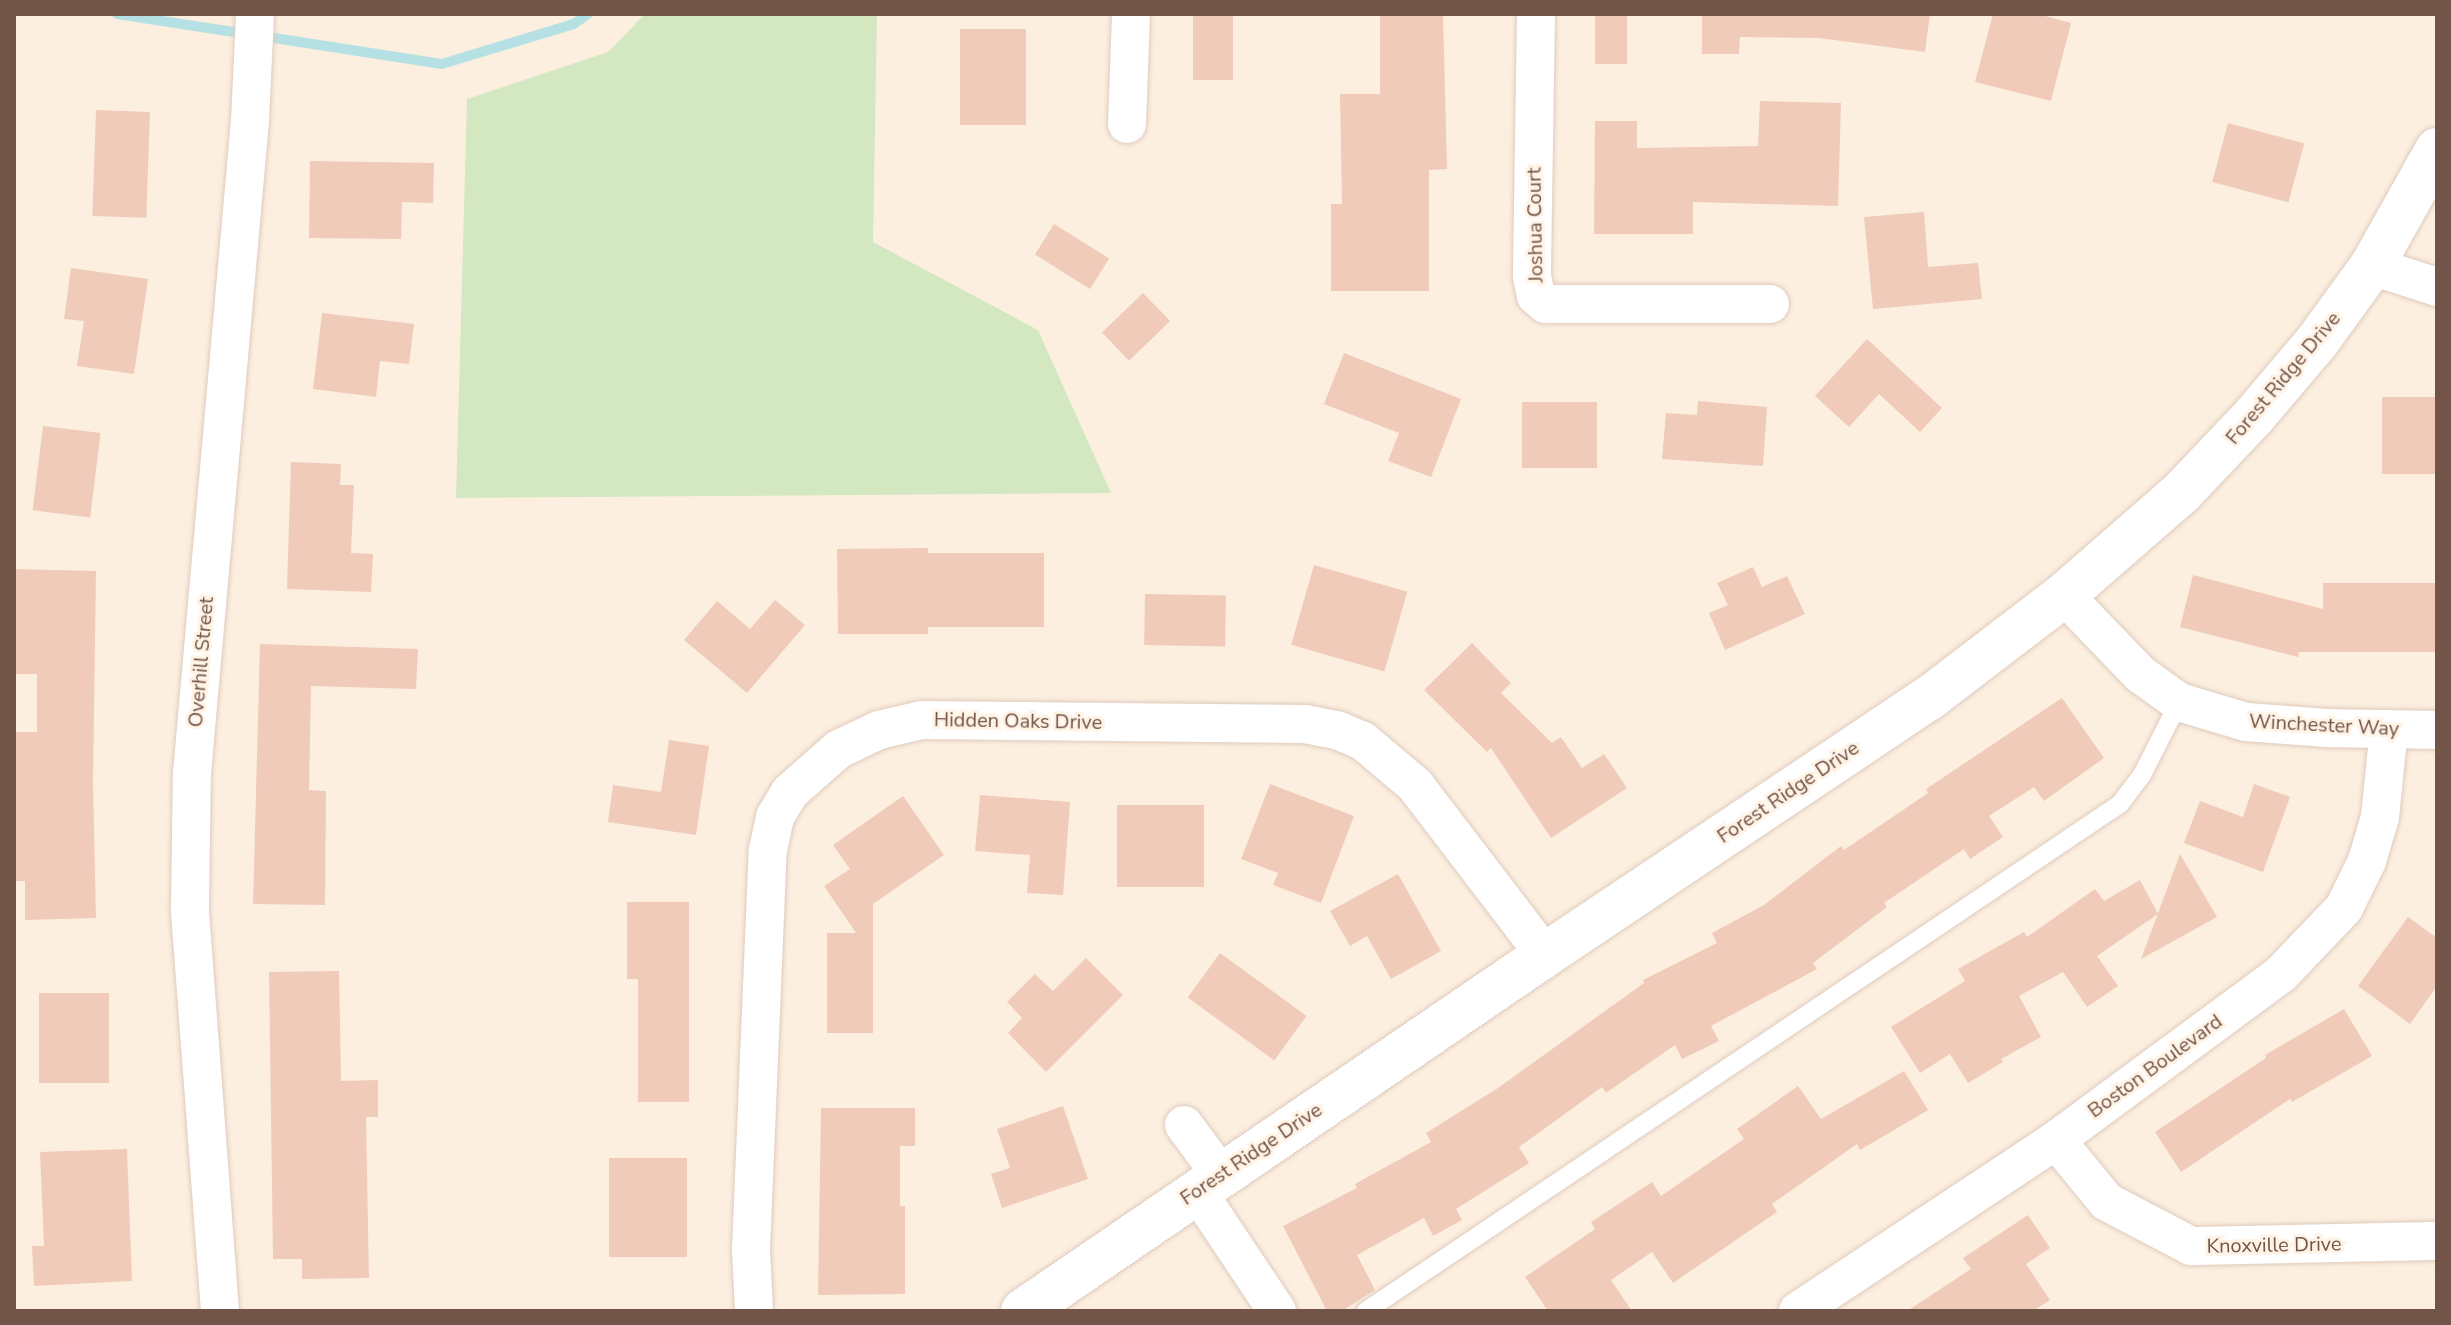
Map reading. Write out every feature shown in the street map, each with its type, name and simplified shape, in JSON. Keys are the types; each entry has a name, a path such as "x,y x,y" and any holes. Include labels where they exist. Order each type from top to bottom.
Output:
{"main road":[{"name":"Forest Ridge Drive","path":"1023,1311 1545,955 1928,699 2064,595 2181,493 2254,416 2316,343 2372,266 2437,150"}],"street":[{"path":"1127,124 1131,14"},
{"name":"Joshua Court","path":"1536,14 1532,276 1536,296 1546,304 1770,304"},
{"name":"Overhill Street","path":"220,1311 190,908 192,773 254,28"},
{"path":"2372,266 2437,287"},
{"name":"Winchester Way","path":"2064,595 2140,674 2179,702 2246,722 2437,730"},
{"name":"Hidden Oaks Drive","path":"754,1311 751,1249 761,934 770,839 775,817 790,792 839,749 879,730 922,720 1305,724 1337,730 1363,741 1415,785 1545,955"},
{"name":"Boston Boulevard","path":"1798,1311 2056,1140 2281,974 2344,908 2367,861 2380,817 2389,729"},
{"path":"1184,1125 1209,1183 1277,1311"},
{"name":"Knoxville Drive","path":"2056,1140 2107,1202 2191,1246 2437,1241"}],"lane":[{"path":"1366,1311 2120,804 2142,775 2179,702"}],"green space":[{"path":"645,14 877,14 873,242 1038,330 1111,493 456,498 467,99 608,52"}],"building":[{"path":"1193,14 1233,14 1233,80 1193,80"},
{"path":"1380,14 1443,14 1447,169 1429,170 1429,291 1331,291 1331,204 1342,204 1340,94 1380,94"},
{"path":"1595,14 1627,14 1627,64 1595,64"},
{"path":"1702,14 1930,14 1925,52 1819,38 1740,37 1739,54 1702,54"},
{"path":"1993,14 2038,14 2071,23 2051,101 1975,82"},
{"path":"960,29 1026,29 1026,125 960,125"},
{"path":"1760,101 1841,103 1838,206 1693,202 1693,234 1594,234 1595,121 1637,121 1637,148 1758,146"},
{"path":"96,110 150,112 146,218 92,216"},
{"path":"2228,123 2304,143 2289,202 2212,182"},
{"path":"310,161 434,163 433,203 402,202 401,239 309,238"},
{"path":"1924,212 1928,267 1978,263 1982,299 1873,309 1864,217"},
{"path":"1054,224 1109,258 1090,289 1035,255"},
{"path":"71,268 148,279 134,374 77,366 84,321 64,319"},
{"path":"1143,293 1170,321 1129,361 1102,333"},
{"path":"322,313 414,324 409,364 380,361 376,397 313,389"},
{"path":"1867,339 1942,408 1920,432 1879,394 1849,427 1815,396"},
{"path":"1344,353 1461,399 1431,477 1388,461 1399,433 1324,404"},
{"path":"2382,397 2437,397 2437,474 2382,474"},
{"path":"1698,401 1767,407 1763,466 1662,459 1666,413 1697,415"},
{"path":"1522,402 1597,402 1597,468 1522,468"},
{"path":"43,426 101,433 90,517 33,510"},
{"path":"291,462 341,464 340,485 354,485 351,553 373,554 371,592 287,589"},
{"path":"928,548 928,553 1044,553 1044,627 928,627 928,634 838,634 837,549"},
{"path":"1314,565 1407,592 1384,672 1291,645"},
{"path":"1753,567 1762,587 1787,576 1805,614 1725,650 1709,613 1728,605 1717,583"},
{"path":"14,569 96,571 93,783 96,918 25,920 25,881 14,881 14,732 37,732 37,674 14,674"},
{"path":"2193,575 2323,609 2323,583 2437,583 2437,652 2299,652 2298,657 2180,627"},
{"path":"1145,594 1226,595 1225,646 1144,645"},
{"path":"775,600 805,625 747,693 684,640 717,601 750,629"},
{"path":"1472,643 1511,683 1501,693 1552,743 1561,737 1582,768 1604,754 1627,788 1551,838 1491,748 1487,752 1424,690"},
{"path":"260,644 418,649 416,689 311,686 309,790 326,791 325,905 253,904"},
{"path":"2062,698 2104,758 2044,801 2034,787 1989,816 2003,837 1970,859 1964,849 1884,903 1887,907 1813,963 1817,969 1711,1026 1719,1041 1682,1059 1675,1045 1606,1093 1602,1087 1519,1147 1529,1163 1456,1209 1462,1220 1433,1236 1424,1218 1357,1255 1375,1290 1342,1311 1327,1311 1283,1226 1357,1188 1355,1184 1431,1142 1426,1133 1498,1088 1644,983 1643,980 1717,943 1712,933 1764,905 1841,846 1844,850 1928,793 1926,789"},
{"path":"669,740 709,746 696,835 608,822 613,785 661,792"},
{"path":"1270,784 1354,816 1321,903 1273,885 1278,873 1241,859"},
{"path":"2254,784 2290,797 2263,872 2184,843 2200,801 2243,817"},
{"path":"980,795 1070,802 1063,895 1027,893 1030,855 975,851"},
{"path":"903,796 944,855 873,904 873,1033 827,1033 827,933 856,933 824,886 850,869 833,845"},
{"path":"1117,805 1204,805 1204,887 1117,887"},
{"path":"2180,854 2217,917 2141,959"},
{"path":"1398,874 1441,951 1391,979 1367,936 1350,946 1330,911"},
{"path":"2140,880 2158,914 2097,956 2118,986 2087,1007 2063,972 2019,996 2041,1037 2001,1059 2003,1062 1968,1083 1950,1054 1920,1073 1891,1027 1965,981 1958,969 2024,932 2027,937 2095,889 2104,901"},
{"path":"627,902 689,902 689,1102 638,1102 638,979 627,979"},
{"path":"2408,917 2437,938 2437,986 2410,1024 2358,986"},
{"path":"1220,953 1307,1016 1274,1060 1188,997"},
{"path":"1086,958 1123,995 1046,1072 1008,1033 1022,1018 1007,1002 1035,974 1053,991"},
{"path":"339,971 341,1081 378,1080 378,1117 366,1117 369,1278 302,1279 302,1259 273,1259 269,972"},
{"path":"39,993 109,993 109,1083 39,1083"},
{"path":"2344,1009 2372,1056 2292,1102 2290,1099 2181,1172 2155,1132 2266,1058 2265,1055"},
{"path":"1904,1071 1928,1110 1860,1150 1857,1144 1772,1204 1777,1212 1673,1283 1652,1252 1611,1280 1632,1311 1548,1311 1525,1277 1595,1229 1591,1222 1652,1182 1661,1196 1744,1139 1737,1129 1798,1086 1821,1119"},
{"path":"1063,1106 1088,1179 1002,1208 991,1174 1010,1168 997,1129"},
{"path":"821,1108 915,1108 915,1146 900,1146 900,1206 905,1206 905,1294 818,1295"},
{"path":"127,1149 132,1281 34,1286 32,1246 44,1246 40,1152"},
{"path":"609,1158 687,1158 687,1257 609,1257"},
{"path":"2028,1215 2050,1248 2026,1264 2050,1300 2033,1311 1907,1311 1971,1269 1963,1258"}],"waterway":[{"path":"117,14 246,34"},
{"path":"261,36 442,64 574,24 588,14"}]}
